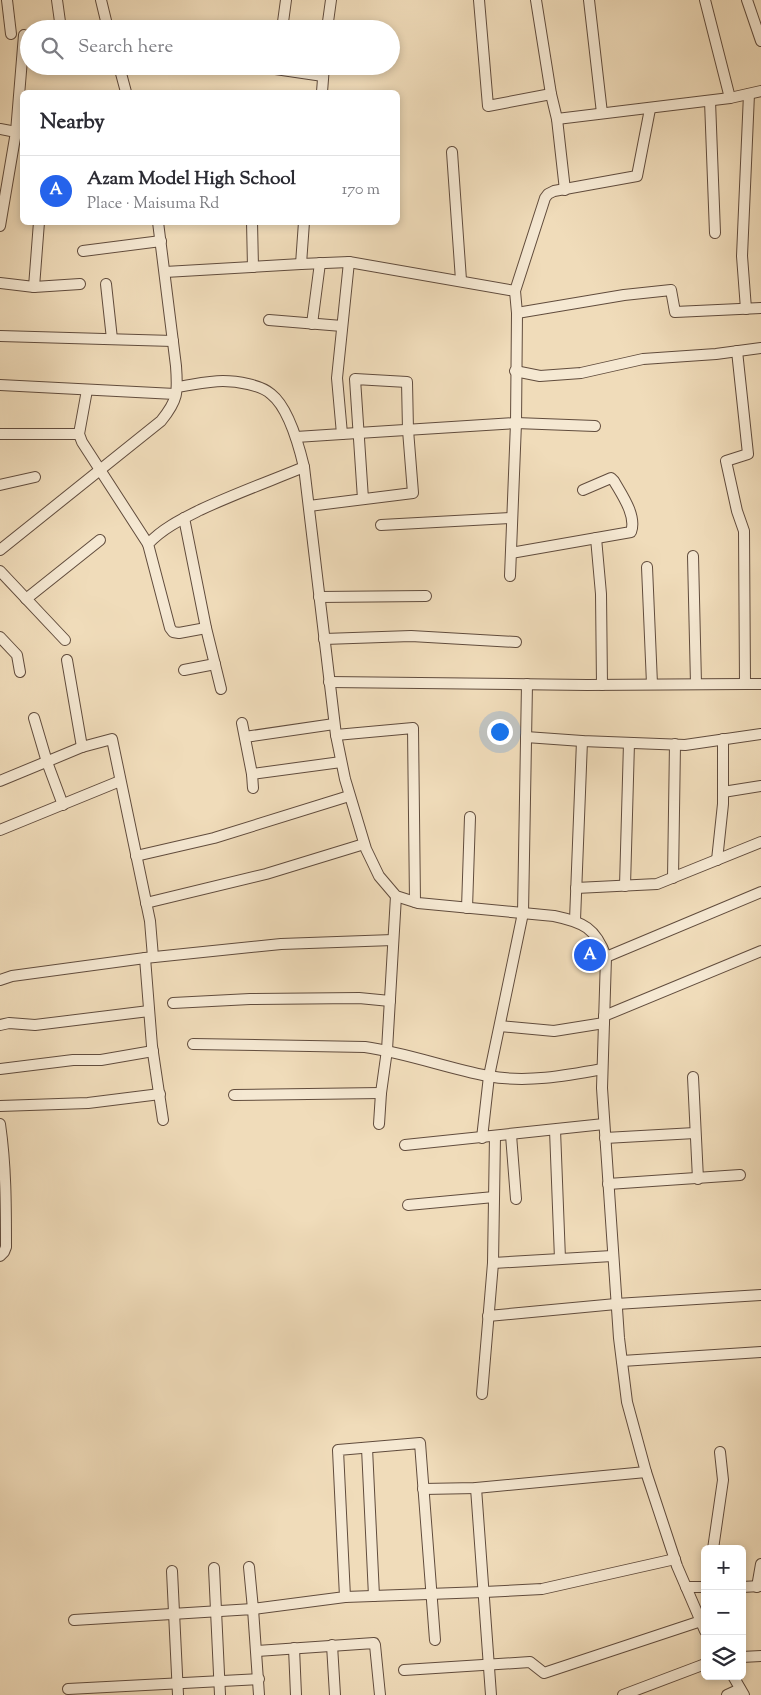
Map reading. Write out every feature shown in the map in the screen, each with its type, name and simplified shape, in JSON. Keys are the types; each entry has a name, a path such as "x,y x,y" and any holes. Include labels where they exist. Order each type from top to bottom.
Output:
{"street":[{"path":"7,0 5,34 20,35"},
{"path":"57,0 60,20"},
{"path":"101,0 106,20"},
{"path":"283,20 286,0"},
{"path":"328,20 331,0"},
{"path":"480,0 488,106 551,94"},
{"path":"536,0 551,94 557,119 565,190"},
{"path":"589,0 602,113"},
{"path":"705,0 730,98"},
{"path":"747,0 761,42"},
{"path":"21,90 22,75"},
{"path":"121,75 125,90"},
{"path":"322,90 323,75"},
{"path":"557,119 710,101 761,91"},
{"path":"746,309 742,256 748,94"},
{"path":"0,226 4,181 16,132 20,97"},
{"path":"710,101 715,234"},
{"path":"510,576 516,423 517,313 515,291 545,198 554,191 637,176 650,109"},
{"path":"0,130 16,132"},
{"path":"452,152 461,280"},
{"path":"34,287 39,225"},
{"path":"1,548 160,421 173,406 176,390 173,341 158,225"},
{"path":"252,225 253,267"},
{"path":"301,264 304,225"},
{"path":"83,251 161,241"},
{"path":"165,272 349,262 461,280 515,291"},
{"path":"342,434 337,378 349,262"},
{"path":"312,324 320,263"},
{"path":"0,283 34,287 80,284"},
{"path":"106,284 112,339"},
{"path":"517,313 624,295 671,290 676,312 761,308"},
{"path":"269,320 342,326"},
{"path":"0,336 173,341"},
{"path":"515,371 540,376 581,373 643,359 761,348"},
{"path":"737,351 748,454 726,461 737,510 744,531 744,684"},
{"path":"309,506 413,493 408,430 407,382 355,379 363,499"},
{"path":"0,385 87,390 176,390 223,381 251,384 271,394 286,413 296,437 304,467 335,730 349,796 364,844 379,876 396,896 415,902 575,920 592,930 602,946 606,957 602,1069 604,1124 612,1256 627,1402 646,1472 675,1559 700,1621 544,1673 530,1662 404,1670"},
{"path":"87,390 80,434 82,442 148,544 170,628 173,632 178,633 206,628"},
{"path":"296,437 516,423 595,426"},
{"path":"0,434 80,434"},
{"path":"148,544 160,532 184,518 304,467"},
{"path":"0,485 35,477"},
{"path":"511,553 631,532 634,526 629,510 614,481 610,478 583,490"},
{"path":"184,518 206,628 221,689"},
{"path":"381,525 512,518"},
{"path":"596,538 601,594 602,685"},
{"path":"26,599 100,540"},
{"path":"693,556 696,684"},
{"path":"647,567 652,684"},
{"path":"0,571 65,640"},
{"path":"319,597 426,596"},
{"path":"324,639 411,636 516,642"},
{"path":"0,637 17,655 20,672"},
{"path":"67,660 82,747"},
{"path":"184,670 215,664"},
{"path":"330,682 602,685 761,684"},
{"path":"482,1138 489,1076 523,913 527,684"},
{"path":"34,718 47,762 63,804"},
{"path":"242,723 253,788"},
{"path":"245,736 335,730 413,728 415,902"},
{"path":"526,737 685,745 761,734"},
{"path":"717,860 723,792 723,739"},
{"path":"0,781 82,747 112,740 150,921 150,1011 153,1051 163,1120"},
{"path":"575,920 582,741"},
{"path":"625,886 629,743"},
{"path":"673,878 675,744"},
{"path":"252,774 341,762"},
{"path":"0,830 120,781"},
{"path":"723,792 761,786"},
{"path":"136,856 214,838 349,796"},
{"path":"467,908 470,818"},
{"path":"576,888 657,884 761,842"},
{"path":"146,903 266,874 364,844"},
{"path":"606,957 761,892"},
{"path":"379,1124 387,1050 396,896"},
{"path":"0,980 12,976 149,957 280,944 393,940"},
{"path":"500,1026 554,1031 604,1019 761,951"},
{"path":"173,1003 250,999 359,998 390,1001"},
{"path":"0,1026 9,1023 35,1025 150,1011"},
{"path":"193,1044 365,1047 387,1050 489,1076 528,1079 564,1076 602,1069"},
{"path":"0,1068 73,1060 101,1060 153,1051"},
{"path":"693,1077 698,1179"},
{"path":"234,1095 381,1093"},
{"path":"0,1106 88,1103 160,1094"},
{"path":"0,1124 4,1153 3,1212 6,1247 0,1256"},
{"path":"405,1145 604,1124"},
{"path":"555,1130 560,1259"},
{"path":"605,1138 695,1133"},
{"path":"511,1134 516,1199"},
{"path":"482,1394 493,1263 495,1136"},
{"path":"608,1184 740,1175"},
{"path":"408,1204 494,1197"},
{"path":"493,1263 612,1256"},
{"path":"488,1316 616,1304 761,1295"},
{"path":"622,1361 761,1352"},
{"path":"345,1597 338,1450 420,1444 435,1640"},
{"path":"367,1448 374,1596"},
{"path":"715,1545 723,1480 720,1452"},
{"path":"423,1489 476,1488 646,1472"},
{"path":"476,1488 491,1695"},
{"path":"74,1620 253,1609 345,1597 542,1588 675,1559"},
{"path":"746,1587 759,1586 761,1564"},
{"path":"249,1567 260,1695"},
{"path":"214,1568 220,1695"},
{"path":"172,1571 178,1695"},
{"path":"686,1587 701,1587"},
{"path":"257,1651 374,1643 380,1695"},
{"path":"332,1645 335,1695"},
{"path":"294,1648 296,1695"},
{"path":"746,1657 761,1656"},
{"path":"623,1695 701,1666"},
{"path":"68,1688 259,1680"},
{"path":"727,1695 742,1692 735,1680"}],"place":[{"name":"Azam Model High School","path":"590,955"}]}
